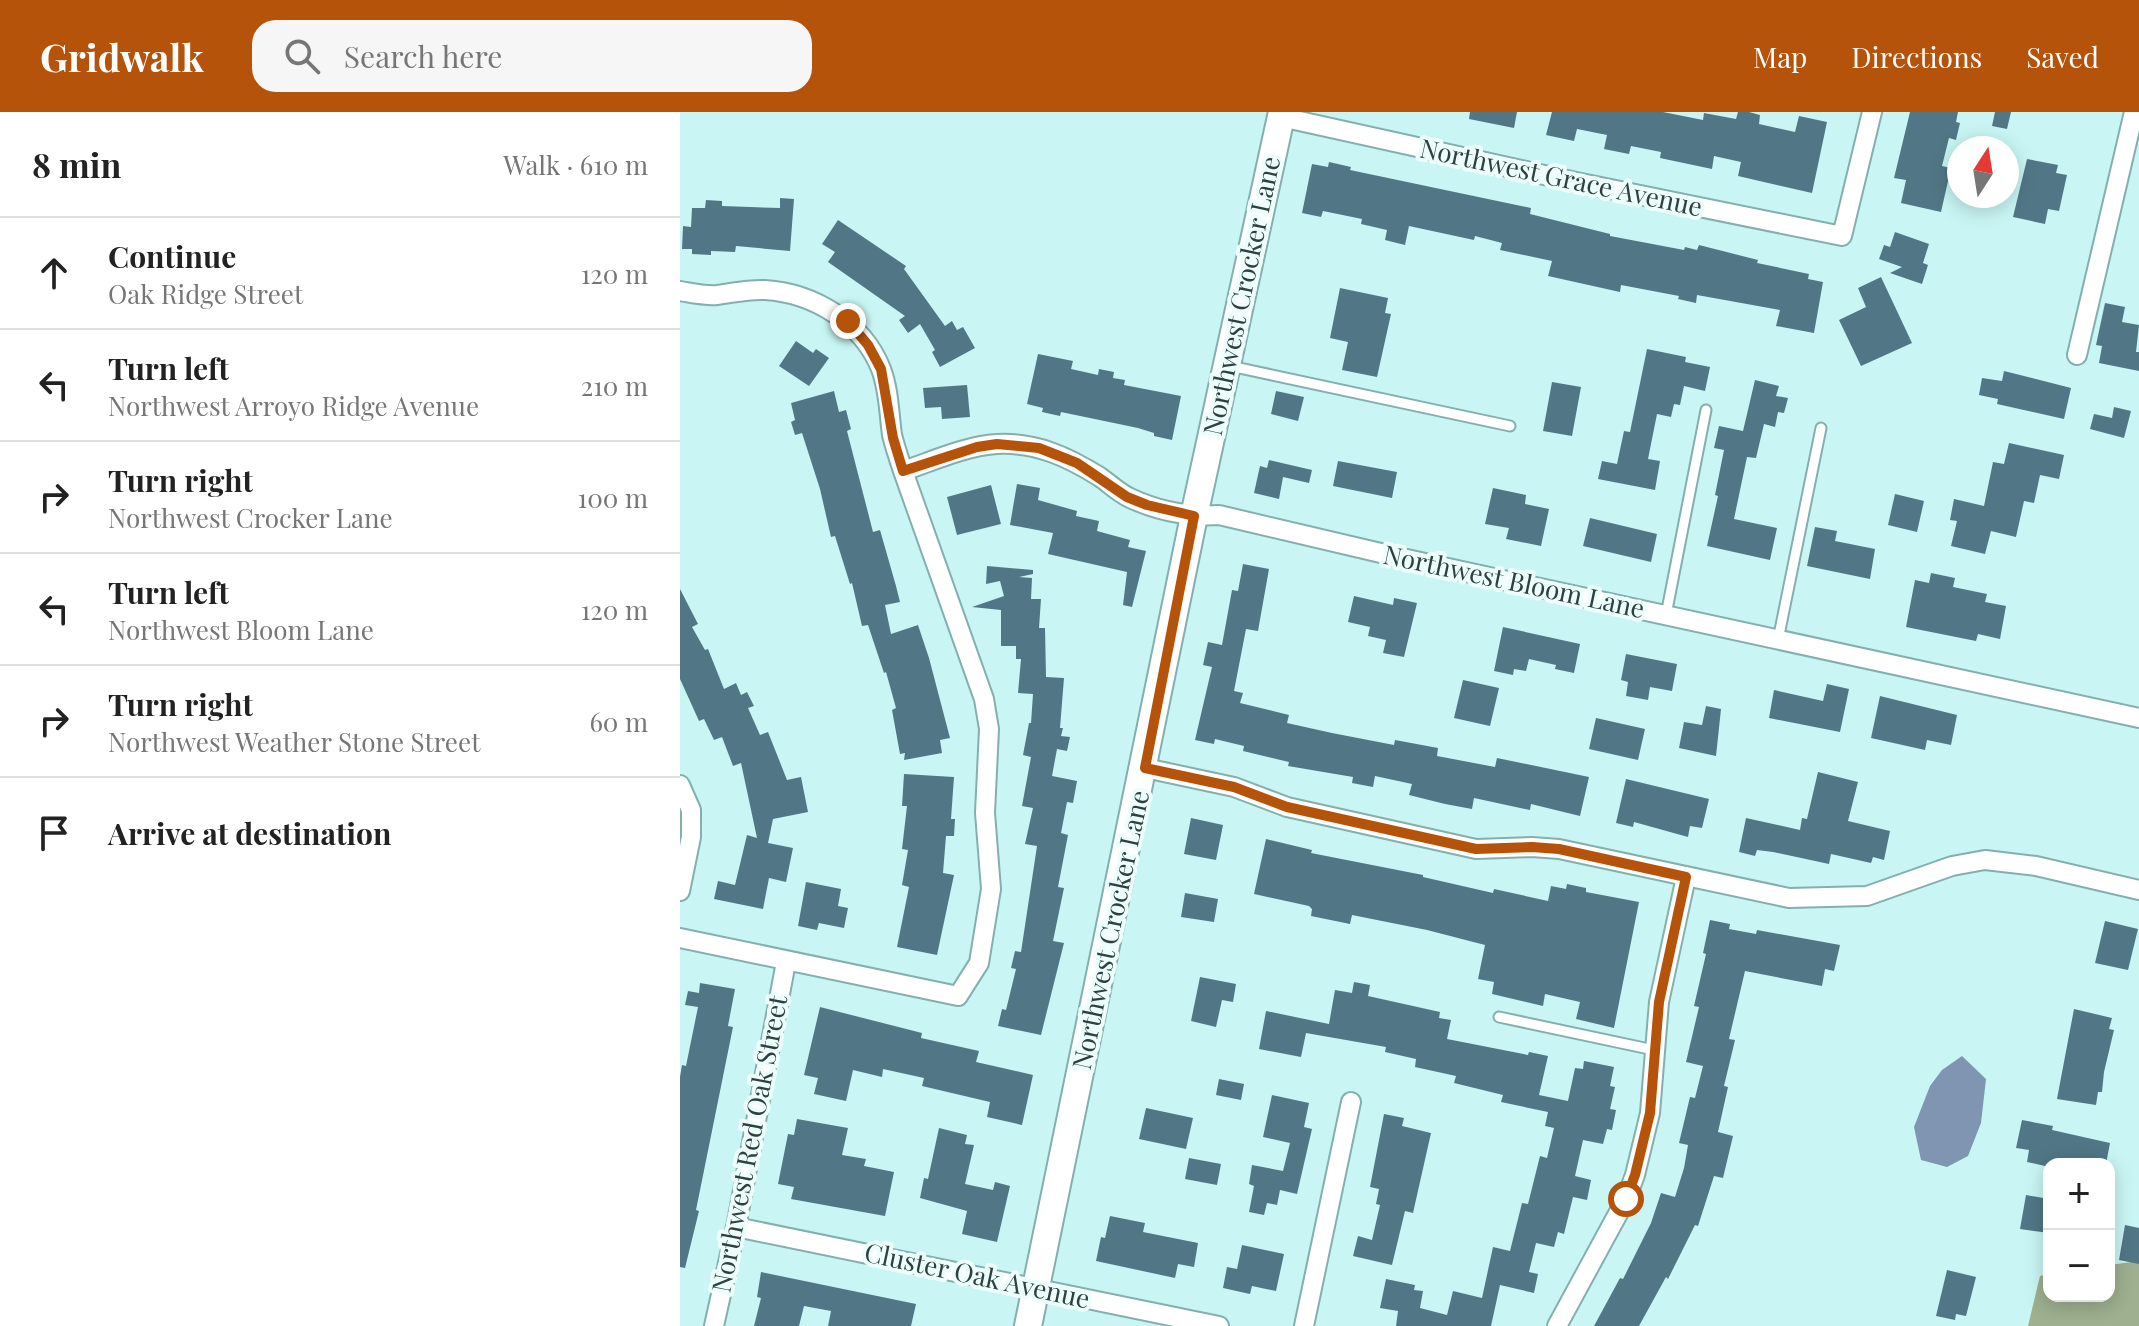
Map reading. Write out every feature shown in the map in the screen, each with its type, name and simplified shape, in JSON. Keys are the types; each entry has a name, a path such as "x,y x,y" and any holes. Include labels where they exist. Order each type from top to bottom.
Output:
{"street":[{"name":"Northwest Grace Avenue","path":"1282,114 1576,182 1842,236 1872,112"},
{"path":"2077,355 2134,112"},
{"name":"Northwest Crocker Lane","path":"1028,1326 1145,768 1194,516 1282,114"},
{"path":"680,291 714,295 746,289 797,296 825,307 848,321 868,345 881,369 893,438 903,471 984,699 989,729 985,813 991,889 979,963 958,996 680,938"},
{"name":"Northwest Bloom Lane","path":"903,471 977,447 997,444 1039,448 1077,463 1127,497 1147,505 1194,516 1219,515 2139,718"},
{"path":"1145,768 1234,787 1287,807 1476,849 1559,849 1789,898 1867,896 1952,866 1985,860 2036,866 2139,890"},
{"path":"680,785 691,810 691,837 680,891"},
{"path":"1557,1326 1626,1199 1635,1175 1650,1113 1659,1002 1686,877"},
{"name":"Northwest Red Oak Street","path":"714,1326 786,962"},
{"path":"1304,1326 1351,1102"},
{"name":"Cluster Oak Avenue","path":"736,1227 1219,1326"}],"lane":[{"path":"1227,365 1510,426"},
{"path":"1666,616 1706,410"},
{"path":"1778,640 1821,428"},
{"path":"1499,1017 1654,1050"}],"green space":[{"path":"2139,1261 2139,1326 2028,1326 2040,1276 2043,1275 2043,1302 2115,1302 2115,1264"}],"water":[{"path":"1962,1056 1986,1079 1981,1123 1968,1156 1947,1167 1921,1160 1914,1127 1930,1086 1942,1070"}],"building":[{"path":"1470,112 1517,112 1514,128 1469,119"},
{"path":"1552,112 1663,112 1703,120 1704,113 1736,119 1738,112 1749,112 1760,115 1759,124 1795,132 1799,116 1827,122 1812,193 1738,176 1741,162 1714,156 1712,169 1660,158 1661,152 1631,146 1629,154 1604,149 1607,135 1577,129 1574,141 1546,135"},
{"path":"1910,112 1958,112 1956,122 1960,123 1957,136 1947,136 1942,166 1947,167 1947,186 1941,212 1901,203 1906,180 1894,178"},
{"path":"1995,112 2011,112 2007,129 1992,126"},
{"path":"2027,159 2058,165 2056,173 2067,175 2059,211 2048,209 2045,224 2013,217 2015,208 2019,208 2019,192"},
{"path":"1329,162 1351,167 1350,170 1531,208 1530,214 1610,236 1684,250 1685,247 1697,250 1699,245 1758,260 1757,263 1809,274 1808,279 1823,282 1814,333 1776,326 1780,310 1697,295 1696,303 1678,299 1679,296 1621,285 1620,292 1548,276 1552,261 1500,250 1502,243 1475,236 1474,240 1409,226 1405,245 1385,240 1387,230 1361,224 1362,219 1323,211 1321,217 1302,213 1312,164 1328,167"},
{"path":"780,198 794,199 790,251 736,246 735,252 711,251 711,255 692,254 692,249 682,249 683,226 691,227 692,208 705,208 706,200 722,201 722,206 780,208"},
{"path":"838,220 906,266 904,269 945,326 952,321 957,330 963,327 975,348 940,367 932,352 935,350 920,324 908,333 899,320 905,316 828,262 835,252 822,244"},
{"path":"1895,232 1929,244 1923,263 1928,265 1922,284 1890,273 1902,267 1879,259 1884,245 1890,247"},
{"path":"1881,277 1912,343 1861,366 1839,320 1866,307 1858,288"},
{"path":"1340,288 1388,298 1385,313 1391,314 1377,377 1342,370 1348,342 1330,338"},
{"path":"2105,303 2125,307 2122,322 2139,325 2136,352 2139,352 2139,371 2099,363 2102,346 2096,345"},
{"path":"796,341 813,353 816,349 829,358 809,386 779,366"},
{"path":"1647,349 1686,357 1685,362 1710,367 1705,391 1684,386 1680,405 1674,404 1671,417 1657,414 1648,459 1660,461 1655,490 1598,479 1602,461 1617,464 1624,431 1630,432"},
{"path":"1038,354 1073,361 1071,369 1098,375 1099,369 1114,372 1113,378 1125,380 1124,385 1181,396 1172,440 1138,428 1061,412 1060,416 1042,412 1043,408 1027,404"},
{"path":"2004,371 2071,388 2064,419 1997,404 1998,399 1979,395 1982,378 2002,381"},
{"path":"1755,380 1779,386 1776,396 1788,398 1784,413 1778,412 1775,427 1764,424 1756,458 1747,457 1734,519 1777,528 1770,560 1707,546 1724,450 1714,448 1719,426 1743,431"},
{"path":"1552,382 1581,387 1572,436 1543,431"},
{"path":"967,385 970,417 942,419 941,407 925,408 923,388"},
{"path":"834,391 839,412 846,410 851,429 847,431 873,532 880,530 900,602 885,605 891,634 918,625 950,738 940,740 942,753 904,760 905,753 900,754 892,710 896,708 886,672 868,625 862,626 852,583 835,536 831,537 802,433 795,435 791,422 795,420 791,403"},
{"path":"1276,391 1304,397 1298,421 1271,414"},
{"path":"2114,407 2131,411 2124,438 2090,429 2094,414 2112,418"},
{"path":"2009,443 2064,455 2059,479 2040,475 2034,503 2024,501 2016,537 1991,531 1985,554 1951,546 1957,521 1950,520 1954,499 1984,506 1993,462 2004,464"},
{"path":"1269,460 1312,470 1309,483 1283,477 1279,499 1254,493 1260,466 1267,468"},
{"path":"1338,461 1397,472 1392,498 1333,486"},
{"path":"1017,484 1040,488 1038,500 1077,511 1076,516 1099,521 1097,531 1130,540 1128,547 1146,551 1132,607 1123,605 1127,572 1048,554 1053,533 1010,525"},
{"path":"991,485 1001,524 957,535 947,497"},
{"path":"1493,488 1526,495 1525,504 1549,509 1541,546 1506,539 1509,528 1485,524"},
{"path":"1895,494 1924,501 1917,532 1888,525"},
{"path":"1590,518 1657,534 1651,562 1583,546"},
{"path":"1815,527 1837,531 1835,541 1875,549 1870,579 1807,566"},
{"path":"1243,564 1269,569 1258,631 1246,629 1234,691 1243,693 1240,703 1289,715 1287,723 1394,745 1395,740 1438,748 1437,756 1495,767 1497,758 1589,777 1580,816 1531,804 1530,810 1474,798 1472,809 1445,804 1409,795 1412,784 1375,776 1373,787 1352,783 1353,777 1288,766 1289,762 1243,751 1244,746 1215,739 1214,744 1195,740 1212,667 1203,665 1208,642 1222,645 1232,590 1238,591"},
{"path":"987,566 1033,570 1033,574 1019,577 1032,578 1031,599 1041,599 1039,628 1045,628 1046,677 1064,678 1060,728 1063,728 1061,736 1070,737 1067,751 1057,749 1052,776 1077,781 1073,803 1067,802 1061,833 1068,835 1058,887 1064,888 1053,941 1064,943 1041,1035 998,1026 1002,1009 1006,1010 1016,969 1011,968 1015,951 1021,952 1037,846 1025,844 1033,808 1022,806 1031,757 1023,755 1031,723 1033,694 1018,693 1021,659 1016,659 1016,646 1001,646 1001,610 972,607 1004,596 1000,581 986,584"},
{"path":"1931,573 1955,578 1953,587 1987,594 1985,602 2006,606 2000,639 1978,634 1976,641 1906,627 1915,580 1929,583"},
{"path":"680,589 698,624 692,627 705,650 708,649 724,689 736,683 741,695 747,692 754,706 748,708 760,735 768,732 787,780 801,777 808,812 773,819 768,843 793,848 786,882 769,878 763,909 714,899 718,881 735,885 747,835 757,838 741,763 733,766 722,737 714,740 704,719 699,721 680,679"},
{"path":"1354,596 1393,605 1394,598 1417,603 1404,657 1383,653 1386,640 1368,636 1370,627 1348,622"},
{"path":"1503,627 1580,644 1574,673 1529,659 1526,671 1514,669 1513,675 1494,671"},
{"path":"1626,654 1677,664 1672,691 1650,687 1648,700 1626,696 1628,682 1621,680"},
{"path":"1463,680 1499,688 1490,726 1454,718"},
{"path":"1827,684 1849,689 1840,732 1769,718 1774,690 1823,701"},
{"path":"1880,696 1957,715 1951,745 1927,740 1925,750 1871,738"},
{"path":"1706,706 1721,709 1716,756 1679,748 1684,722 1702,725"},
{"path":"1596,718 1645,729 1638,760 1589,749"},
{"path":"1818,772 1858,782 1848,821 1890,831 1884,860 1873,857 1871,863 1831,854 1829,864 1773,852 1757,850 1755,856 1739,852 1746,818 1800,830 1802,818 1807,819"},
{"path":"904,774 954,777 951,819 955,819 954,836 946,836 943,873 954,875 937,955 897,947 909,887 902,885 908,850 902,849 907,806 902,806"},
{"path":"1626,779 1709,799 1702,828 1690,826 1688,837 1634,822 1633,827 1616,823"},
{"path":"1191,818 1223,825 1216,860 1184,854"},
{"path":"1266,839 1312,850 1311,853 1423,875 1493,893 1494,889 1548,901 1551,886 1566,889 1567,884 1586,888 1586,892 1639,902 1614,1028 1576,1019 1580,1002 1545,994 1543,1006 1492,994 1494,982 1478,979 1485,945 1352,915 1350,924 1311,916 1309,906 1254,894"},
{"path":"806,882 841,889 838,906 848,908 844,928 819,923 817,930 798,926"},
{"path":"1185,893 1218,899 1214,922 1181,917"},
{"path":"1710,920 1730,924 1729,929 1756,934 1757,930 1840,945 1834,971 1825,969 1822,986 1745,971 1729,1039 1735,1040 1724,1086 1728,1087 1718,1132 1733,1136 1723,1178 1714,1176 1698,1226 1695,1225 1668,1279 1666,1277 1639,1326 1594,1326 1620,1278 1623,1279 1651,1223 1661,1193 1675,1197 1684,1168 1688,1145 1679,1143 1690,1097 1695,1098 1703,1066 1686,1062 1699,1007 1694,1006"},
{"path":"2105,921 2138,929 2128,970 2095,963"},
{"path":"1200,977 1236,984 1233,1002 1222,1000 1216,1027 1191,1021"},
{"path":"1354,982 1370,985 1368,996 1440,1012 1439,1018 1451,1020 1447,1039 1548,1056 1539,1095 1568,1101 1575,1068 1583,1069 1584,1061 1614,1067 1610,1086 1615,1087 1610,1109 1616,1110 1612,1130 1607,1129 1603,1144 1583,1140 1575,1176 1591,1180 1587,1200 1573,1197 1564,1234 1558,1232 1554,1247 1536,1243 1529,1272 1538,1274 1534,1293 1500,1285 1491,1326 1396,1326 1398,1311 1380,1308 1386,1279 1415,1285 1414,1290 1423,1291 1420,1308 1447,1315 1453,1291 1482,1298 1493,1247 1510,1251 1522,1203 1528,1204 1540,1156 1547,1158 1554,1128 1545,1126 1548,1112 1501,1102 1503,1095 1454,1083 1456,1076 1415,1067 1416,1059 1385,1052 1386,1047 1306,1033 1301,1057 1259,1049 1266,1011 1329,1024 1335,990 1352,993"},
{"path":"700,983 735,989 728,1026 733,1027 696,1210 699,1211 685,1268 680,1267 680,1077 682,1065 686,1066 698,1007 685,1005 688,991 699,993"},
{"path":"820,1007 922,1033 921,1038 979,1051 976,1062 1033,1075 1022,1125 987,1117 990,1102 922,1086 924,1078 883,1069 882,1077 853,1070 846,1101 814,1094 818,1078 804,1075"},
{"path":"2074,1009 2112,1018 2109,1029 2114,1030 2102,1092 2098,1092 2096,1105 2057,1099"},
{"path":"1219,1079 1244,1084 1241,1100 1216,1095"},
{"path":"1272,1095 1309,1103 1304,1127 1312,1129 1297,1194 1280,1190 1277,1205 1267,1203 1264,1215 1249,1212 1254,1186 1249,1184 1252,1165 1283,1171 1290,1143 1263,1137"},
{"path":"1146,1108 1193,1118 1186,1149 1139,1139"},
{"path":"1384,1114 1404,1118 1402,1126 1431,1133 1413,1213 1405,1211 1392,1265 1353,1256 1358,1236 1372,1240 1380,1205 1376,1204 1379,1189 1370,1187"},
{"path":"797,1119 848,1128 842,1155 866,1159 864,1166 894,1172 885,1216 791,1199 794,1187 778,1184 788,1134 794,1135"},
{"path":"2022,1120 2110,1143 2107,1158 2043,1158 2043,1166 2027,1162 2029,1150 2016,1148"},
{"path":"939,1128 967,1135 965,1144 974,1145 965,1184 993,1190 995,1182 1010,1186 997,1242 962,1234 967,1211 920,1198 924,1178 928,1179"},
{"path":"1189,1158 1221,1164 1217,1185 1185,1179"},
{"path":"2026,1195 2043,1198 2043,1232 2020,1229"},
{"path":"1110,1216 1145,1223 1143,1232 1198,1243 1194,1267 1178,1264 1175,1278 1096,1261"},
{"path":"2125,1225 2139,1228 2139,1264 2119,1260"},
{"path":"1242,1245 1284,1254 1276,1291 1252,1286 1250,1294 1223,1288 1227,1267 1237,1269"},
{"path":"1947,1270 1976,1277 1966,1316 1956,1314 1955,1320 1936,1316"},
{"path":"761,1272 916,1304 911,1326 828,1326 831,1311 804,1306 799,1326 754,1326 761,1298 757,1297"}],"route":[{"path":"848,321 868,345 881,369 893,438 903,471 977,447 997,444 1039,448 1077,463 1127,497 1194,516 1145,768 1234,787 1287,807 1476,849 1559,849 1686,877 1659,1002 1650,1113 1626,1199"}]}
